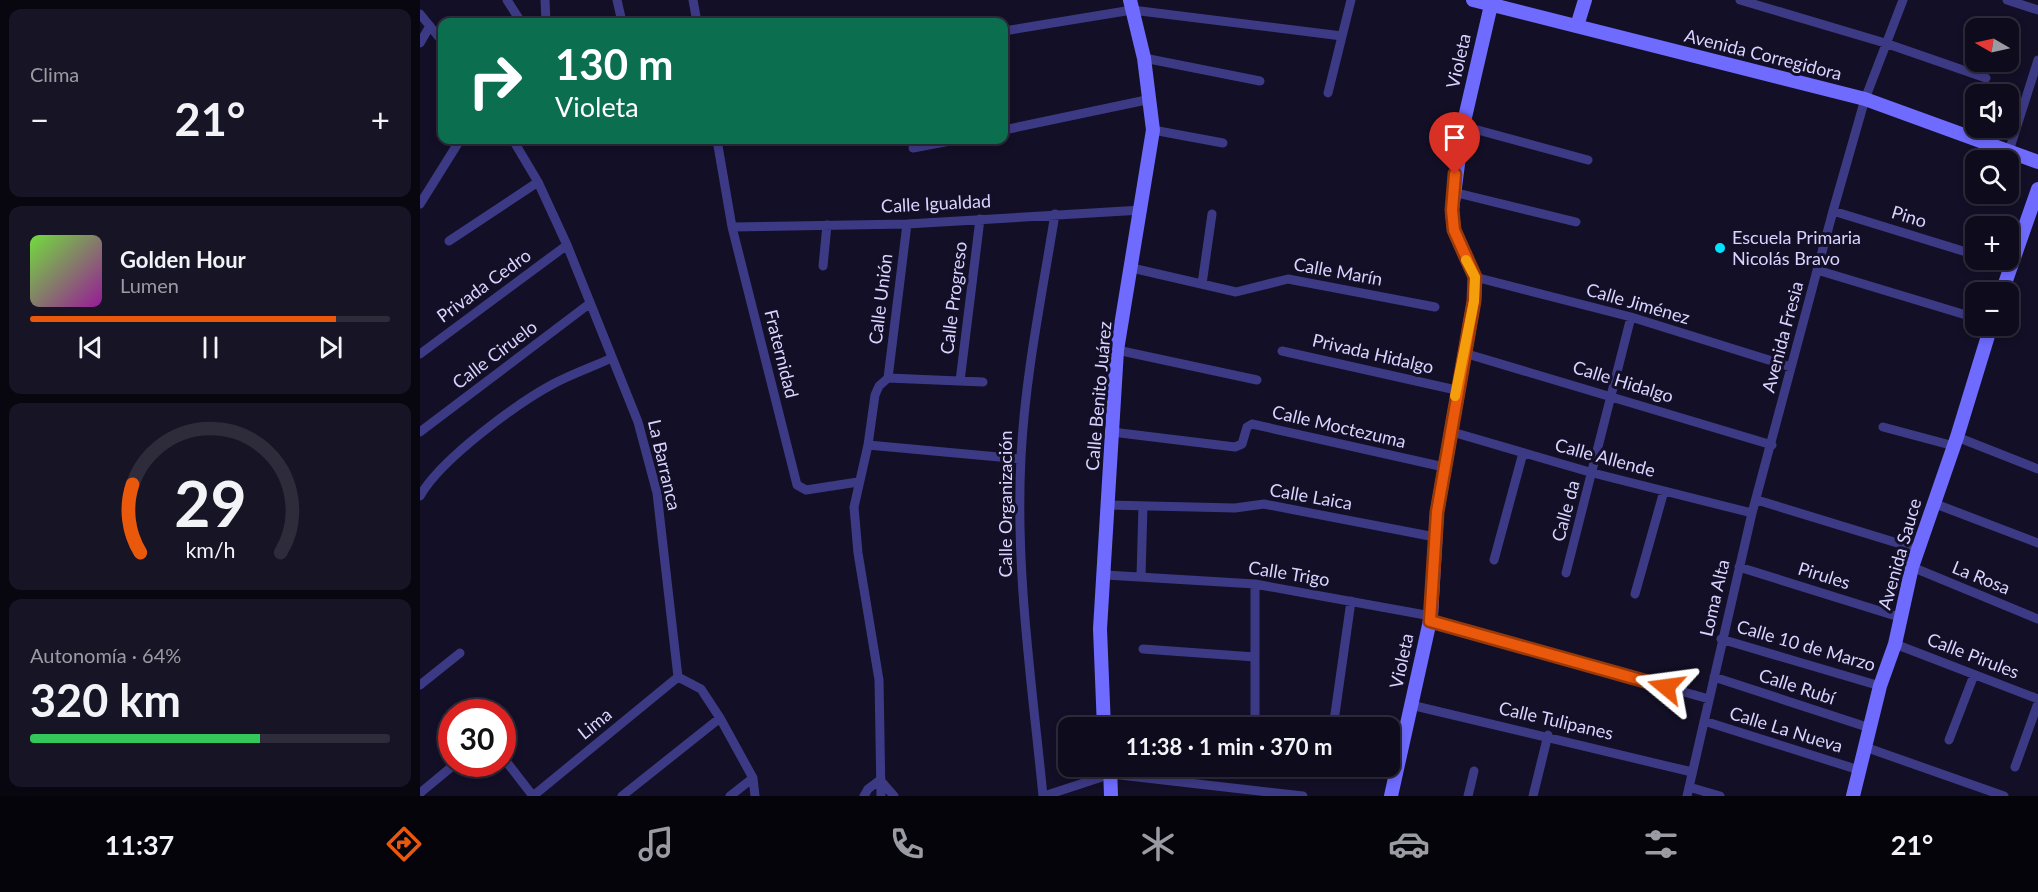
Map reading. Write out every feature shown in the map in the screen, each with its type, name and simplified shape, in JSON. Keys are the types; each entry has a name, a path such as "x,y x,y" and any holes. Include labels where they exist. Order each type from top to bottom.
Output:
{"street":[{"path":"507,0 518,18"},
{"path":"545,0 546,18"},
{"path":"617,0 621,18"},
{"path":"693,0 696,18"},
{"path":"1328,93 1351,0"},
{"path":"1576,26 1585,0"},
{"path":"1740,0 1885,43 1986,78"},
{"name":"Avenida Fresia","path":"1772,445 1817,270 1865,99 1903,0"},
{"path":"2007,0 2038,10"},
{"name":"Avenida Corregidora","path":"1480,1 1865,99 2006,150"},
{"name":"Violeta","path":"1391,796 1430,618 1435,537 1444,467 1456,390 1474,301 1475,277 1454,230 1454,192 1480,1"},
{"path":"1008,30 1131,5 1342,36"},
{"name":"Calle Benito Juárez","path":"1104,717 1100,629 1106,575 1117,350 1142,210 1153,130 1151,99 1144,58 1131,5"},
{"path":"420,14 438,36"},
{"path":"420,43 430,26"},
{"path":"1144,58 1260,81"},
{"path":"2009,150 2038,60"},
{"path":"1008,129 1151,99"},
{"path":"1462,126 1588,160"},
{"path":"1153,130 1223,143"},
{"path":"420,204 458,144"},
{"name":"La Barranca","path":"515,144 538,182 567,245 638,422 657,493 678,677"},
{"name":"Fraternidad","path":"718,144 732,227 799,488 806,490 858,482"},
{"path":"913,148 934,144"},
{"name":"Avenida Corregidora","path":"2019,155 2038,162"},
{"path":"449,241 538,182"},
{"path":"2019,241 2038,189"},
{"path":"1454,192 1576,222"},
{"name":"Calle Igualdad","path":"732,227 907,224 1142,210"},
{"name":"Pino","path":"1833,211 1965,252"},
{"name":"Calle Organización","path":"1044,796 1019,550 1020,459 1023,415 1055,214"},
{"path":"1202,284 1212,214"},
{"name":"Calle Progreso","path":"960,381 980,219"},
{"name":"Calle Unión","path":"888,378 907,224"},
{"path":"823,266 827,225"},
{"name":"Privada Cedro","path":"420,354 567,245"},
{"name":"Calle Marín","path":"1132,268 1242,292 1273,281 1288,279 1435,307"},
{"path":"1817,270 1965,315"},
{"name":"Calle Jiménez","path":"1475,277 1631,317 1791,367"},
{"name":"Calle Ciruelo","path":"420,432 589,304"},
{"name":"Calle da","path":"1566,573 1631,317"},
{"name":"Avenida Sauce","path":"1853,796 1881,686 1895,644 1899,617 1917,549 1955,441 1988,336"},
{"path":"1117,350 1257,380"},
{"name":"Privada Hidalgo","path":"1282,351 1456,390"},
{"name":"Calle Hidalgo","path":"1464,353 1611,395 1772,445"},
{"path":"420,496 426,485 459,451 497,422 552,385 612,358"},
{"path":"881,796 879,680 858,553 854,507 868,445 875,395 879,386 888,378"},
{"name":"Calle Progreso","path":"888,378 983,382"},
{"name":"Calle Moctezuma","path":"1112,432 1240,446 1247,427 1252,424 1444,467"},
{"path":"1883,427 1955,441 2038,469"},
{"name":"Calle Allende","path":"1449,431 1593,473 1752,513"},
{"path":"868,445 1020,459"},
{"name":"Loma Alta","path":"1688,791 1721,639 1752,513 1772,445"},
{"path":"1494,560 1523,453"},
{"path":"1635,594 1664,492"},
{"path":"1756,500 1917,549"},
{"path":"1933,502 2038,543"},
{"name":"Calle Laica","path":"1108,505 1235,508 1264,504 1435,537"},
{"path":"1141,576 1143,506"},
{"name":"Pirules","path":"1739,567 1899,617"},
{"name":"La Rosa","path":"1912,567 2038,619"},
{"name":"Calle Trigo","path":"1106,575 1255,584 1430,618"},
{"path":"1255,584 1255,717"},
{"path":"1335,717 1351,601"},
{"path":"1430,618 1709,699"},
{"name":"Calle 10 de Marzo","path":"1721,639 1881,686"},
{"name":"Calle Pirules","path":"1895,644 2038,701"},
{"path":"1143,649 1255,657"},
{"path":"420,685 460,653"},
{"path":"1949,740 1974,675"},
{"path":"678,677 701,689 720,718 753,778 755,796"},
{"name":"Lima","path":"533,796 678,677"},
{"name":"Calle Rubí","path":"1714,677 1870,728"},
{"path":"2015,767 2038,701"},
{"name":"Calle Tulipanes","path":"1411,705 1548,735 1692,772"},
{"path":"622,796 720,718"},
{"name":"Calle La Nueva","path":"1704,721 1859,770"},
{"path":"1533,796 1548,735"},
{"path":"1865,747 2004,796"},
{"path":"1468,796 1474,771"},
{"path":"516,774 533,796"},
{"path":"420,793 439,777"},
{"path":"1044,796 1092,777"},
{"path":"1110,777 1111,796"},
{"path":"1159,777 1303,796"},
{"path":"730,796 753,778"},
{"path":"864,796 868,789 880,780"},
{"path":"880,780 894,796"},
{"path":"1688,791 1720,796"}],"slow traffic":[{"path":"1455,396 1474,301 1475,277 1466,260"}],"place":[{"name":"Escuela Primaria Nicolás Bravo","path":"1720,248"}],"route":[{"path":"1455,174 1452,210 1454,230 1475,277 1474,301 1456,390 1437,512 1430,621 1666,687"}]}
